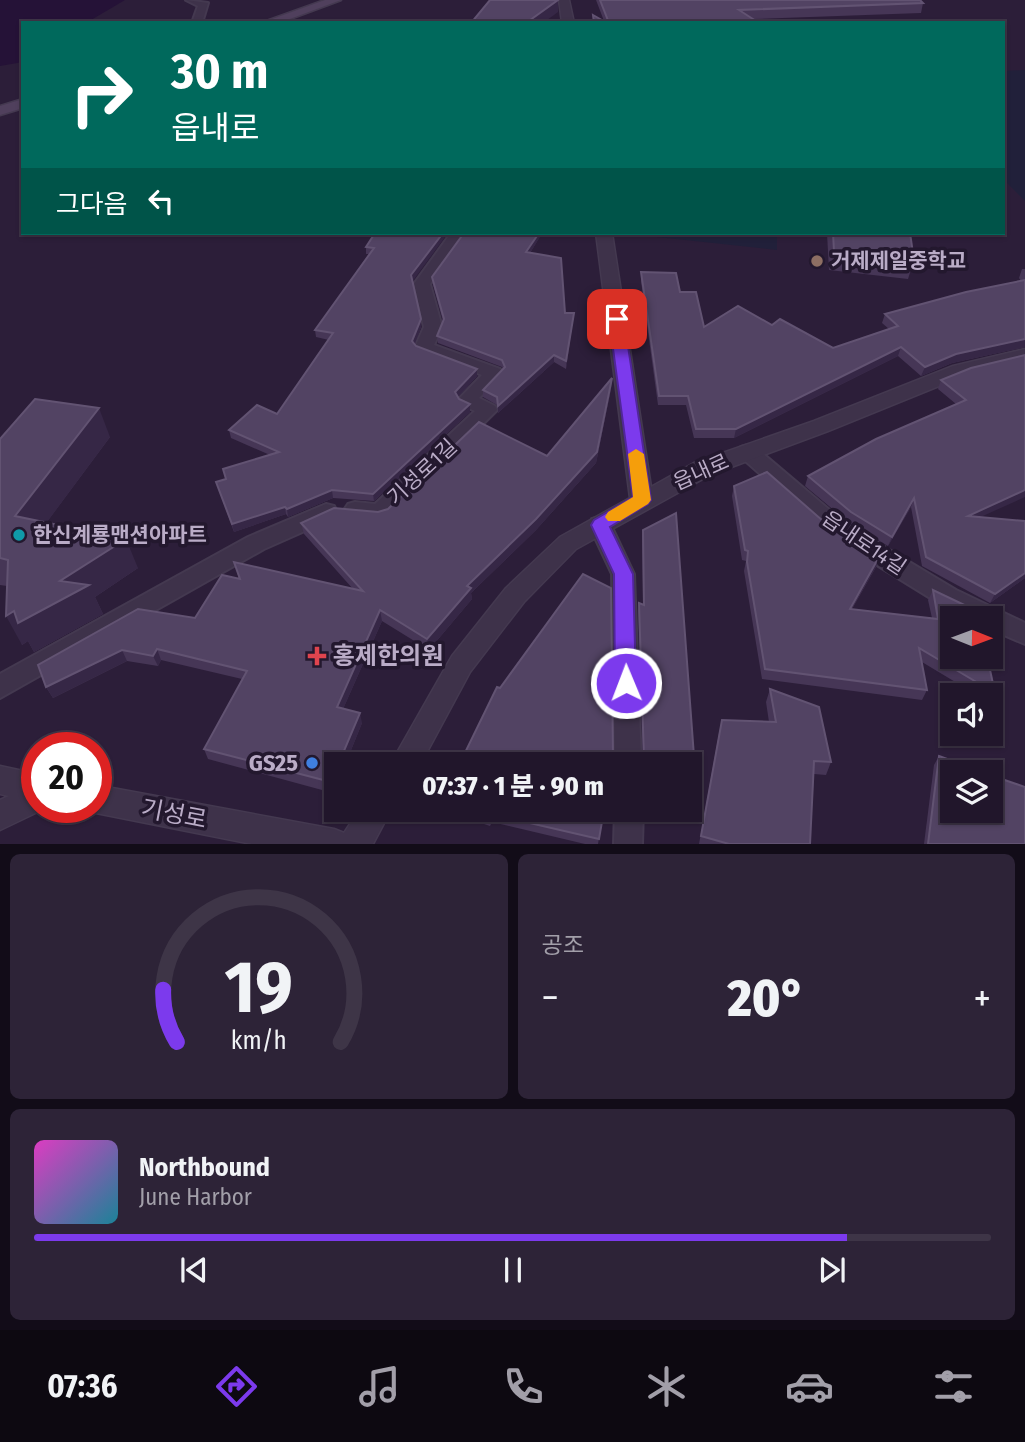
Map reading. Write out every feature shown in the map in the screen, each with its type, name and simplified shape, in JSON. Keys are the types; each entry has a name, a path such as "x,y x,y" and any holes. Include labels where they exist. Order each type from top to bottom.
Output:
{"main road":[{"path":"273,21 336,0"},
{"path":"0,111 21,104"}],"street":[{"path":"564,0 568,21"},
{"path":"604,235 642,500"},
{"name":"읍내로","path":"411,752 461,664 514,595 568,543 702,469 960,370 1025,355"},
{"path":"0,780 21,785"},
{"name":"기성로","path":"112,802 334,844"},
{"path":"0,815 21,805"},
{"path":"355,844 369,822"}],"lane":[{"path":"191,0 204,5 198,21"},
{"name":"기성로1길","path":"0,687 256,543 334,508 380,512 488,410 467,400 494,373 424,347 433,327 422,284 458,235"},
{"name":"읍내로14길","path":"748,452 838,530 966,606"},
{"path":"600,525 623,574 628,752"},
{"name":"읍내로14길","path":"1003,624 1025,634"},
{"path":"628,844 629,822"}],"shaded area":[{"path":"0,0 125,0 89,21 21,21 21,62 0,66"},
{"path":"1025,70 1025,201 1005,181 1005,71"},
{"path":"639,235 777,235 777,250"}],"building":[{"path":"490,0 558,0 529,21 473,21"},
{"path":"600,0 920,0 923,3 739,10 756,21 608,21"},
{"path":"374,235 441,235 411,275 421,319 412,341 416,346 477,369 455,392 459,399 470,404 373,494 332,490 287,509 285,507 232,524 216,482 226,479 223,469 279,452 229,430 257,405 277,414 333,333 315,330 374,248 366,247"},
{"path":"463,235 538,235 526,252 561,258 565,313 574,313 566,361 554,355 498,406 497,397 483,390 505,367 502,360 437,336 444,319 432,277"},
{"path":"833,235 910,235 914,260 834,251"},
{"path":"641,272 676,273 680,292 696,292 704,327 738,306 772,325 780,319 833,348 898,326 885,314 966,292 1025,280 1025,339 956,354 925,367 901,347 736,429 696,429 688,396 659,396"},
{"path":"1025,355 1025,490 968,516 1025,521 1025,573 995,594 926,557 914,498 892,537 851,512 808,476 876,439 966,400 941,380 971,368"},
{"path":"612,378 597,452 536,519 467,586 471,588 427,639 380,610 337,707 360,713 344,752 324,752 324,780 204,749 247,671 157,649 153,656 122,650 46,687 38,665 138,609 195,618 222,575 240,579 234,562 363,591 301,523 334,508 378,512 388,509 479,422 547,456"},
{"path":"35,399 99,408 15,516 126,539 60,581 89,585 18,623 14,611 6,616 8,560 0,558 0,439"},
{"path":"767,472 831,528 879,557 850,609 938,619 933,590 967,606 940,606 940,660 919,648 927,690 765,669 747,562 748,551 745,550 734,486"},
{"path":"676,513 694,752 644,752 639,603 644,605 643,530"},
{"path":"583,574 611,588 613,752 465,752 497,687 500,688"},
{"path":"954,669 990,669 993,683 978,683"},
{"path":"770,689 819,707 831,762 814,761 810,844 729,844 701,836 722,720 776,722"},
{"path":"939,756 950,760 940,760 940,823 1003,823 1003,779 1025,787 1025,844 928,844"},
{"path":"526,822 602,822 599,839"}],"slow traffic":[{"path":"614,517 642,500 636,454"}],"place":[{"name":"거제제일중학교","path":"817,261"},
{"name":"한신계룡맨션아파트","path":"19,535"},
{"name":"홍제한의원","path":"317,656"},
{"name":"GS25","path":"312,763"}],"route":[{"path":"617,319 642,500 600,525 623,574 626,683"}]}
